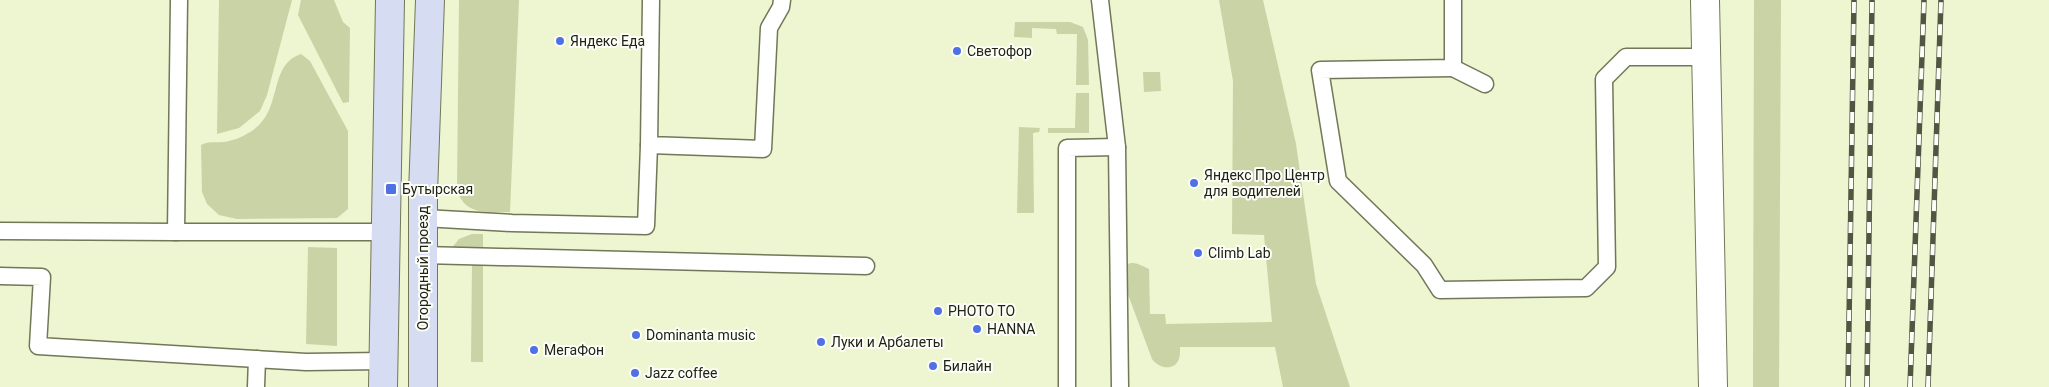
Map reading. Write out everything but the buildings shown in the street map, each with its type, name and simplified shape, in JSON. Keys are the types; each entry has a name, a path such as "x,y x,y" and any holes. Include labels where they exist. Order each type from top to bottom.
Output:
{"main road":[{"path":"383,374 390,0"},
{"name":"Огородный проезд","path":"423,387 424,218 430,0"}],"street":[{"path":"1705,0 1708,58 1713,387"}],"lane":[{"path":"176,232 179,0"},
{"path":"424,218 512,223 646,226 651,0"},
{"path":"649,145 763,149 769,28 781,7 782,0"},
{"path":"1100,0 1117,147 1120,387"},
{"path":"1453,0 1453,68"},
{"path":"1485,84 1453,68 1320,70 1338,180 1424,265 1440,290 1586,288 1607,267 1604,79 1626,58 1708,58"},
{"path":"1067,387 1067,148 1117,147"},
{"path":"0,232 385,232"},
{"path":"424,255 866,266"},
{"path":"0,276 42,277 38,346 306,362 383,374"},
{"path":"256,359 256,387"}],"green space":[{"path":"219,0 292,0 267,95 260,111 239,128 217,134"},
{"path":"301,0 334,0 343,22 350,28 349,102 343,103 298,15"},
{"path":"459,0 519,0 510,212 478,211 466,204 457,190"},
{"path":"1219,0 1263,0 1296,144 1316,284 1350,387 1283,387 1275,347 1180,347 1179,359 1174,366 1158,365 1152,359 1123,281 1126,265 1138,264 1149,269 1150,314 1165,314 1166,324 1272,322 1264,235 1232,234 1233,81"},
{"path":"1754,0 1781,0 1779,387 1753,387"},
{"path":"1015,22 1070,22 1083,27 1088,40 1089,85 1076,85 1077,34 1057,34 1056,29 1032,28 1032,38 1014,37"},
{"path":"301,54 310,61 348,131 348,209 337,218 237,219 219,215 207,204 202,192 201,145 234,140 247,134 259,125 266,116 284,66 291,59"},
{"path":"1143,72 1160,72 1161,91 1144,92"},
{"path":"1076,93 1089,93 1089,133 1048,133 1048,128 1075,128"},
{"path":"1019,127 1040,128 1039,132 1033,133 1034,213 1017,213"},
{"path":"472,234 483,234 483,250 451,249 459,239"},
{"path":"308,247 337,248 337,346 306,344"},
{"path":"472,265 483,265 483,362 471,362"}],"railway":[{"path":"1848,387 1854,0"},
{"path":"1867,387 1872,0"},
{"path":"1910,387 1924,0"},
{"path":"1928,387 1941,0"}],"place":[{"name":"Яндекс Еда","path":"560,41"},
{"name":"Светофор","path":"957,51"},
{"name":"Яндекс Про Центр для водителей","path":"1194,183"},
{"name":"Бутырская","path":"391,189"},
{"name":"Climb Lab","path":"1198,253"},
{"name":"PHOTO TO","path":"938,311"},
{"name":"HANNA","path":"977,329"},
{"name":"Dominanta music","path":"636,335"},
{"name":"Луки и Арбалеты","path":"821,342"},
{"name":"МегаФон","path":"534,350"},
{"name":"Билайн","path":"933,366"},
{"name":"Jazz coffee","path":"635,373"}]}
